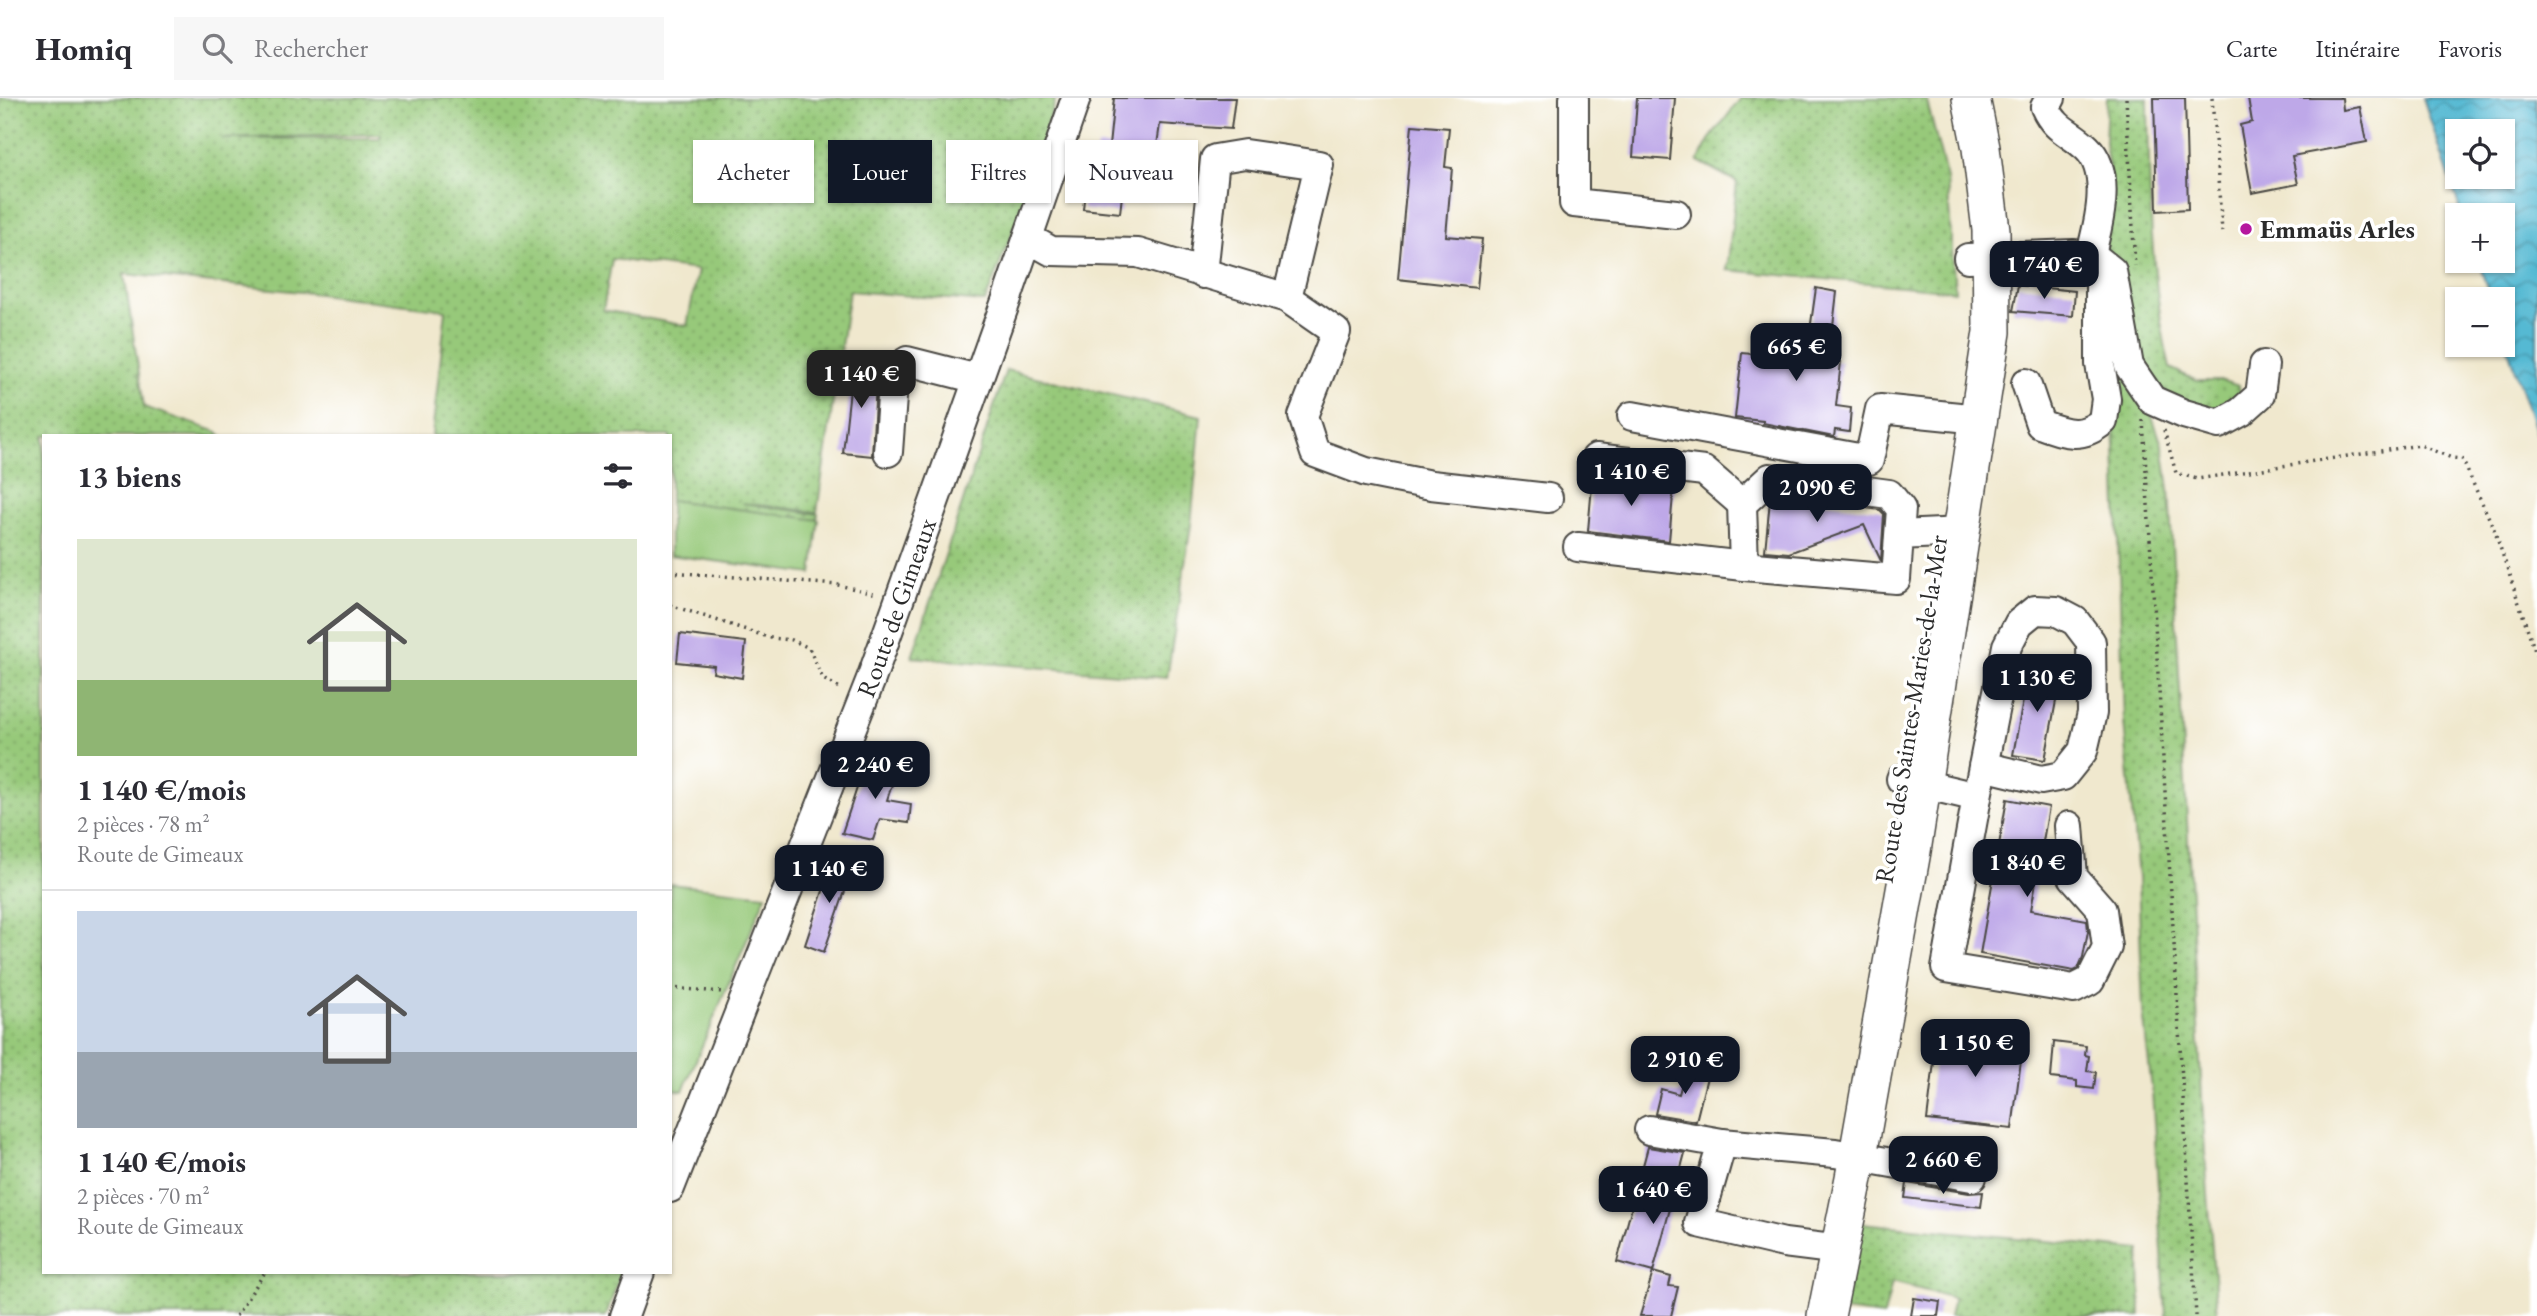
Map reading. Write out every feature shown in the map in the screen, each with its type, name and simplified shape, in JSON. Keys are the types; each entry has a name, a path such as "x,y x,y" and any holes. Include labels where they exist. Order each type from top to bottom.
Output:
{"main road":[{"name":"Route des Saintes-Maries-de-la-Mer","path":"1826,1316 1829,1249 1912,780 1968,418 1992,332 1949,98"},
{"name":"Route des Saintes-Maries-de-la-Mer","path":"1972,98 1991,230 1980,257"},
{"name":"Route des Saintes-Maries-de-la-Mer","path":"1804,1316 1829,1249"}],"street":[{"name":"Route de Gimeaux","path":"672,1183 862,700 1076,98"},
{"path":"1574,98 1574,203 1676,214"},
{"path":"2026,383 2040,424 2067,433 2091,431 2103,421 2106,399 2100,364 2100,276 2090,257 2100,217 2101,176 2089,150 2052,121 2045,107 2051,98"},
{"path":"1203,274 1215,159 1245,154 1319,164 1287,298"},
{"path":"1028,238 1051,251 1138,253 1287,298 1336,332 1303,416 1315,453 1366,472 1431,485 1548,498"},
{"path":"1980,257 2074,254 2097,259 2112,271 2129,366 2155,402 2184,414 2219,424 2241,412 2260,395 2264,365"},
{"path":"888,452 893,383 907,361 978,379"},
{"path":"1632,416 1869,460 1880,409 1968,418"},
{"path":"1596,458 1704,471 1742,504 1744,566"},
{"path":"1578,547 1744,566 1896,579 1900,509 1889,494 1770,478 1742,504"},
{"path":"1899,535 1951,532"},
{"path":"1983,766 2041,780 2063,776 2083,751 2092,713 2091,642 2075,621 2056,611 2035,610 2019,623 2007,646 1983,766 1977,797 1946,968 2074,989 2090,981 2107,947 2102,910 2073,877 2069,826"},
{"path":"1912,780 1977,797"},
{"path":"1649,1130 1722,1143 1847,1155 1972,1177"},
{"path":"1722,1143 1699,1223 1784,1243 1829,1249"},
{"path":"624,1316 639,1274"}],"path":[{"path":"2126,98 2135,261"},
{"path":"2212,98 2222,232"},
{"path":"2155,402 2176,472 2197,479 2420,445 2452,458 2462,459 2494,529 2537,657"},
{"path":"2144,429 2196,1316"},
{"path":"672,572 838,585 899,599"},
{"path":"672,605 771,638 792,640 809,648 823,679 862,700"},
{"path":"672,988 747,994"},
{"path":"236,1316 264,1274"}],"green space":[{"path":"0,98 1056,98 1043,140 946,140 946,203 1023,203 985,302 849,291 817,512 742,503 818,514 817,520 672,500 672,434 432,434 446,310 311,293 124,274 144,407 220,434 42,434 42,1274 620,1274 606,1316 0,1316","holes":["381,134 380,138 222,139","612,259 698,270 687,326 603,310"]},
{"path":"1741,98 1926,98 1947,179 1955,291 1727,270 1737,182 1698,161 1709,140"},
{"path":"2107,98 2148,98 2150,200 2155,268 2170,368 2197,381 2223,381 2239,386 2241,396 2225,407 2201,410 2174,401 2155,383 2136,350 2105,247 2110,177 2105,143"},
{"path":"2110,293 2164,451 2169,489 2205,1153 2217,1316 2166,1316 2152,1090 2143,1012 2138,878 2124,722"},
{"path":"1006,370 1201,416 1191,525 1167,678 912,657"},
{"path":"672,500 819,520 812,574 672,555"},
{"path":"672,884 766,895 683,1091 672,1089"},
{"path":"1861,1223 2140,1250 2141,1316 1950,1316 1954,1298 1892,1282 1884,1316 1842,1311"}],"water":[{"path":"2423,98 2537,98 2537,437 2511,357 2515,357 2515,287 2487,287 2482,273 2515,273 2515,203 2458,203 2453,189 2515,189 2515,119 2445,119 2445,164"}],"building":[{"path":"1114,98 1235,98 1231,129 1160,124 1158,140 1110,140"},
{"path":"1637,98 1675,98 1670,160 1633,157"},
{"path":"2154,98 2185,98 2188,209 2157,211"},
{"path":"2248,98 2342,98 2343,110 2360,107 2367,142 2292,156 2298,184 2252,193 2240,125 2252,122"},
{"path":"1412,125 1449,128 1445,167 1452,168 1446,236 1482,239 1477,288 1398,279"},
{"path":"1084,203 1121,203 1120,213 1083,209"},
{"path":"2018,285 2075,291 2073,316 2013,311"},
{"path":"1816,288 1837,292 1833,326 1828,325 1823,361 1841,362 1836,406 1851,408 1849,432 1835,430 1834,437 1763,421 1735,418 1742,353 1806,359"},
{"path":"853,362 880,365 876,382 872,456 843,453"},
{"path":"1593,474 1674,484 1669,541 1588,531"},
{"path":"1776,496 1880,510 1884,514 1881,561 1864,525 1789,553 1765,551 1770,500"},
{"path":"680,634 746,642 742,678 713,673 714,666 677,662"},
{"path":"2029,668 2061,674 2045,760 2013,755"},
{"path":"867,758 898,766 887,800 911,804 909,823 880,819 873,840 842,833"},
{"path":"2007,799 2049,807 2031,910 2087,920 2088,931 2083,957 2078,969 2074,971 1980,954"},
{"path":"834,858 854,865 824,952 805,945"},
{"path":"1938,1029 2024,1038 2012,1129 1927,1120"},
{"path":"2054,1042 2086,1046 2085,1055 2089,1056 2087,1071 2096,1072 2094,1089 2077,1087 2077,1081 2051,1078"},
{"path":"1687,1065 1709,1069 1696,1121 1655,1114 1661,1089 1679,1094"},
{"path":"1648,1147 1685,1153 1653,1272 1617,1262"},
{"path":"1907,1183 1969,1193 1983,1192 1981,1207 1905,1198"},
{"path":"1653,1272 1671,1277 1669,1286 1678,1287 1671,1316 1640,1316"},
{"path":"1914,1298 1940,1302 1938,1316 1911,1316"}],"place":[{"name":"Emmaüs Arles","path":"2246,229"}]}
